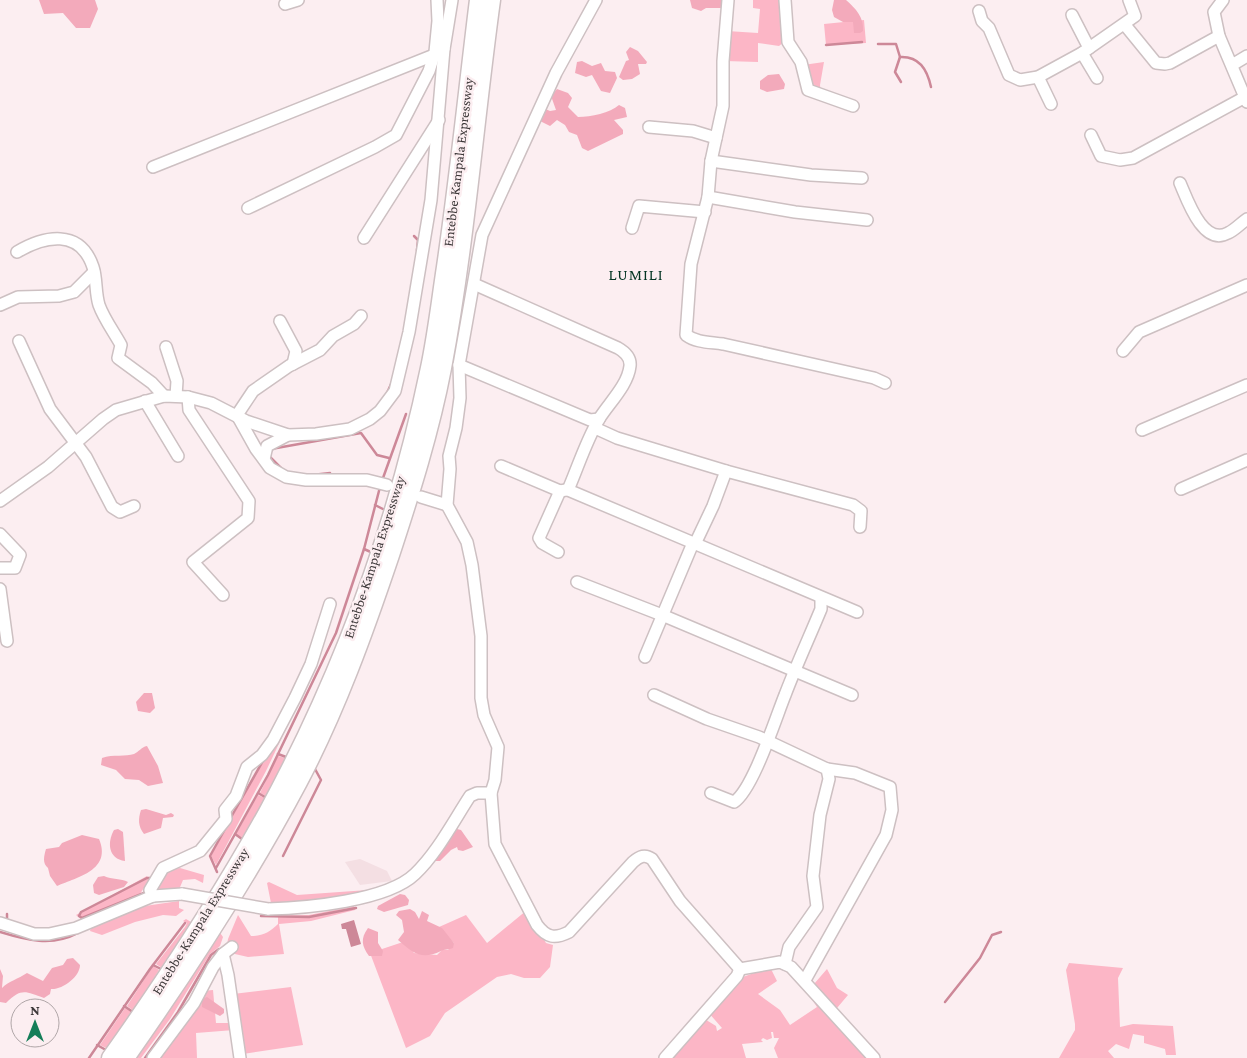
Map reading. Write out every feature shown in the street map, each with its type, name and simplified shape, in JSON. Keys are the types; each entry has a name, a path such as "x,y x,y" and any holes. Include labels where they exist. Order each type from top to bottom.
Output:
{"highway":[{"name":"Entebbe-Kampala Expressway","path":"110,1058 196,930 266,813 332,678 360,606 398,490 432,354 452,214 478,0"},
{"name":"Entebbe-Kampala Expressway","path":"126,1058 205,939 277,823 324,729 367,628 412,493 443,371 463,251 492,0"}],"street":[{"path":"285,4 298,0"},
{"path":"248,208 375,148 396,135 429,71 434,55 438,21 437,0"},
{"path":"0,501 48,467 116,410 146,401 170,396 188,397 211,403 257,425 288,435 316,434 350,429 370,419 395,391 409,332 431,200 440,119 444,49 452,0"},
{"path":"596,0 580,25 556,74 482,235 459,365 460,398 456,428 449,456 447,505 467,542 472,565 481,636 481,698 484,715 498,747 496,780 492,792 496,844 537,925 544,934 554,937 569,932 633,862 639,857 648,856 652,859 680,901 740,969"},
{"path":"728,0 723,61 724,99 711,161 708,197 690,270 686,335 703,342 721,344 801,364 874,378 884,382"},
{"path":"785,0 788,42 801,62 808,90 853,106"},
{"path":"979,11 982,21 989,28 1009,75 1020,80 1038,77 1086,51 1125,25 1136,16 1129,0"},
{"path":"1091,135 1101,156 1120,160 1133,158 1246,98 1219,36 1214,12 1223,0"},
{"path":"1072,15 1097,78"},
{"path":"1125,25 1156,63 1160,64 1170,63 1219,36"},
{"path":"153,167 434,55 444,49"},
{"path":"1232,65 1247,56"},
{"path":"1038,77 1051,104"},
{"path":"364,238 440,119"},
{"path":"649,127 693,131 716,138"},
{"path":"711,161 810,175 862,178"},
{"path":"1180,183 1204,230 1213,234 1228,234 1247,219"},
{"path":"708,197 795,212 867,220"},
{"path":"632,228 639,206 705,212"},
{"path":"17,252 31,244 48,238 70,240 89,257 94,272 99,304 121,345 118,358 170,396"},
{"path":"0,305 18,297 59,296 74,292 94,272"},
{"path":"474,284 627,354 630,368 618,392 597,423 538,538 542,543 558,552"},
{"path":"1123,351 1139,332 1247,285"},
{"path":"236,415 253,391 294,364 320,350 333,336 354,324 361,316"},
{"path":"280,321 296,351 294,364"},
{"path":"19,341 50,408 92,466 105,496 114,509 124,512 134,506"},
{"path":"166,347 177,380 170,396"},
{"path":"459,365 597,423 617,438 726,471 853,505 861,511 860,527"},
{"path":"1142,430 1247,385"},
{"path":"188,397 189,410 249,501 248,518 193,562 223,595"},
{"path":"146,401 178,456"},
{"path":"236,415 270,468 286,478 306,480 367,480 387,484"},
{"path":"264,459 267,446 288,435"},
{"path":"1181,489 1247,460"},
{"path":"502,466 694,544 821,599 857,612"},
{"path":"645,657 662,615 713,506 726,471"},
{"path":"421,497 447,505"},
{"path":"0,534 20,555 15,568 0,568"},
{"path":"577,582 662,615 852,695"},
{"path":"0,589 7,640"},
{"path":"712,794 734,802 737,800 768,742 821,609 821,599"},
{"path":"153,896 150,890 151,885 163,868 200,851 226,819 225,810 236,796 247,767 262,755 273,740 296,698 313,658 330,604"},
{"path":"654,695 707,719 768,742 827,769 855,773 890,787 892,810 886,835 804,980"},
{"path":"785,964 789,947 816,907 813,876 820,815 829,779 827,769"},
{"path":"0,922 34,934 49,934 76,928 153,896 182,894 268,909 304,908 356,898 399,886 414,875 425,863 470,796 477,793 492,792"},
{"path":"153,1058 194,1003 227,951 228,975 240,1058"},
{"path":"740,969 776,963 785,964 804,980 874,1058"},
{"path":"665,1058 737,976 740,969"}],"shaded area":[{"path":"39,0 95,0 98,9 90,28 76,28 63,13 44,14"},
{"path":"690,0 726,0 725,8 706,8 701,11 692,8"},
{"path":"753,0 782,0 785,41 779,46 758,43 758,62 725,61 727,31 758,33 760,9 753,8"},
{"path":"834,0 846,0 853,7 861,17 863,31 854,33 853,22 843,22 834,17 832,10"},
{"path":"864,20 866,43 826,45 824,24"},
{"path":"630,47 638,51 647,62 646,64 638,64 640,74 632,79 623,80 619,77 626,61 629,60 626,52"},
{"path":"582,61 592,66 601,63 605,71 615,72 617,78 610,93 601,91 592,75 586,77 575,73 577,62"},
{"path":"824,62 820,85 821,94 811,91 803,65"},
{"path":"779,74 785,84 784,89 767,92 760,89 760,81 768,75"},
{"path":"557,89 568,93 572,98 568,107 578,117 600,114 619,105 625,108 627,117 614,120 623,130 623,134 588,151 582,148 577,135 569,132 565,125 557,120 550,126 538,120 541,107 550,111 556,110 551,96"},
{"path":"144,693 152,693 155,708 150,713 138,711 136,702"},
{"path":"291,709 294,712 266,771 216,865 211,856"},
{"path":"147,746 158,766 163,783 148,786 139,780 125,779 116,770 101,765 102,758 131,755"},
{"path":"278,756 285,758 266,796 260,793"},
{"path":"258,795 265,798 243,838 236,834"},
{"path":"146,809 166,815 171,813 174,815 173,817 163,818 161,828 144,834 139,819 141,810"},
{"path":"118,829 123,832 125,861 115,857 110,849 110,840 114,830"},
{"path":"457,829 461,830 473,847 463,851 458,850 457,847 440,861 434,861"},
{"path":"82,835 99,839 102,850 101,858 91,871 57,886 44,862 46,849 59,847 62,843"},
{"path":"360,859 387,871 392,881 360,885 345,862"},
{"path":"180,868 204,875 203,883 195,879 183,880 178,892 154,888 166,870"},
{"path":"104,876 128,882 124,887 99,895 94,893 93,885 98,877"},
{"path":"147,876 149,880 140,894 82,920 76,915"},
{"path":"269,882 297,895 368,890 333,901 271,903 267,883"},
{"path":"400,894 405,895 409,900 408,905 384,912 377,909 378,906"},
{"path":"179,901 179,908 184,910 176,916 163,915 135,922 102,935 90,931 91,928 138,907"},
{"path":"354,906 355,910 311,921 279,924 284,954 248,957 226,952 228,939 238,915 251,936 255,936 266,933 275,927 278,924 278,916 309,915"},
{"path":"410,909 415,912 419,919 422,911 429,915 427,921 442,928 454,943 453,948 434,954 423,955 409,949 398,940 404,932 402,920 396,915 399,911"},
{"path":"527,910 546,943 553,945 550,967 540,978 524,978 511,974 497,977 445,1013 430,1036 406,1048 370,953 406,941 414,953 437,955 442,950 448,950 454,943 439,927 466,915 487,943"},
{"path":"186,919 191,922 162,968 156,964 185,927 187,923 183,921"},
{"path":"354,920 361,944 351,947 346,929 342,929 341,924"},
{"path":"368,928 378,932 378,943 383,951 382,956 369,956 365,949 363,939"},
{"path":"218,930 223,937 220,946 210,954 170,1019 141,1058 133,1058"},
{"path":"73,958 80,965 77,974 70,982 51,989 50,994 44,998 24,992 10,998 6,1003 0,1002 0,969 3,976 2,988 27,973 43,981 52,968 63,965 67,959"},
{"path":"1069,963 1123,968 1118,978 1120,1027 1133,1024 1173,1026 1176,1055 1166,1055 1165,1049 1144,1043 1144,1036 1133,1034 1129,1049 1116,1044 1108,1051 1114,1058 1059,1058 1075,1030 1066,970"},
{"path":"777,965 793,971 869,1058 778,1058 774,1048 779,1038 774,1038 773,1032 771,1032 772,1038 767,1040 763,1038 761,1040 763,1042 742,1044 746,1058 669,1058 703,1018 716,1026 717,1031 722,1028 708,1012 740,978","holes":["781,968 802,984 817,1007 790,1025 780,1010 758,994 777,981 771,969"]},
{"path":"153,966 159,970 134,1011 127,1006"},
{"path":"827,969 837,988 848,995 837,1008 814,984"},
{"path":"291,987 303,1045 243,1054 233,994"},
{"path":"213,990 216,1023 232,1023 234,1030 196,1033 197,1058 159,1058 202,991"},
{"path":"207,997 224,1009 224,1013 220,1016 202,1007 202,999"},
{"path":"125,1008 132,1012 106,1048 100,1045"}],"waterway":[{"path":"826,45 862,42"},
{"path":"878,44 896,44 900,57 895,72 901,82"},
{"path":"900,57 907,57 917,61 924,69 931,87"},
{"path":"414,236 418,240 417,250"},
{"path":"387,393 392,382"},
{"path":"383,478 406,414"},
{"path":"271,449 361,433 377,455 389,458"},
{"path":"269,456 281,468"},
{"path":"312,475 330,473"},
{"path":"216,868 268,775 336,633 364,549 380,487"},
{"path":"375,505 385,510"},
{"path":"364,549 373,553"},
{"path":"278,754 286,757"},
{"path":"230,819 264,759"},
{"path":"283,856 321,780 315,769"},
{"path":"258,793 265,797"},
{"path":"217,872 210,856 225,829"},
{"path":"235,834 242,839"},
{"path":"147,878 151,878 144,893 82,918 79,916 81,912 147,878"},
{"path":"261,916 309,917 356,908"},
{"path":"4,919 7,920 7,914"},
{"path":"89,1058 150,969 185,923"},
{"path":"0,932 39,941 58,940 78,933"},
{"path":"945,1002 980,958 992,935 1001,932"},
{"path":"145,1058 178,1012 211,955 219,949"},
{"path":"153,965 161,969"},
{"path":"124,1006 133,1012"},
{"path":"97,1045 106,1050"}],"district":[{"name":"LUMILI","path":"636,274"}]}
